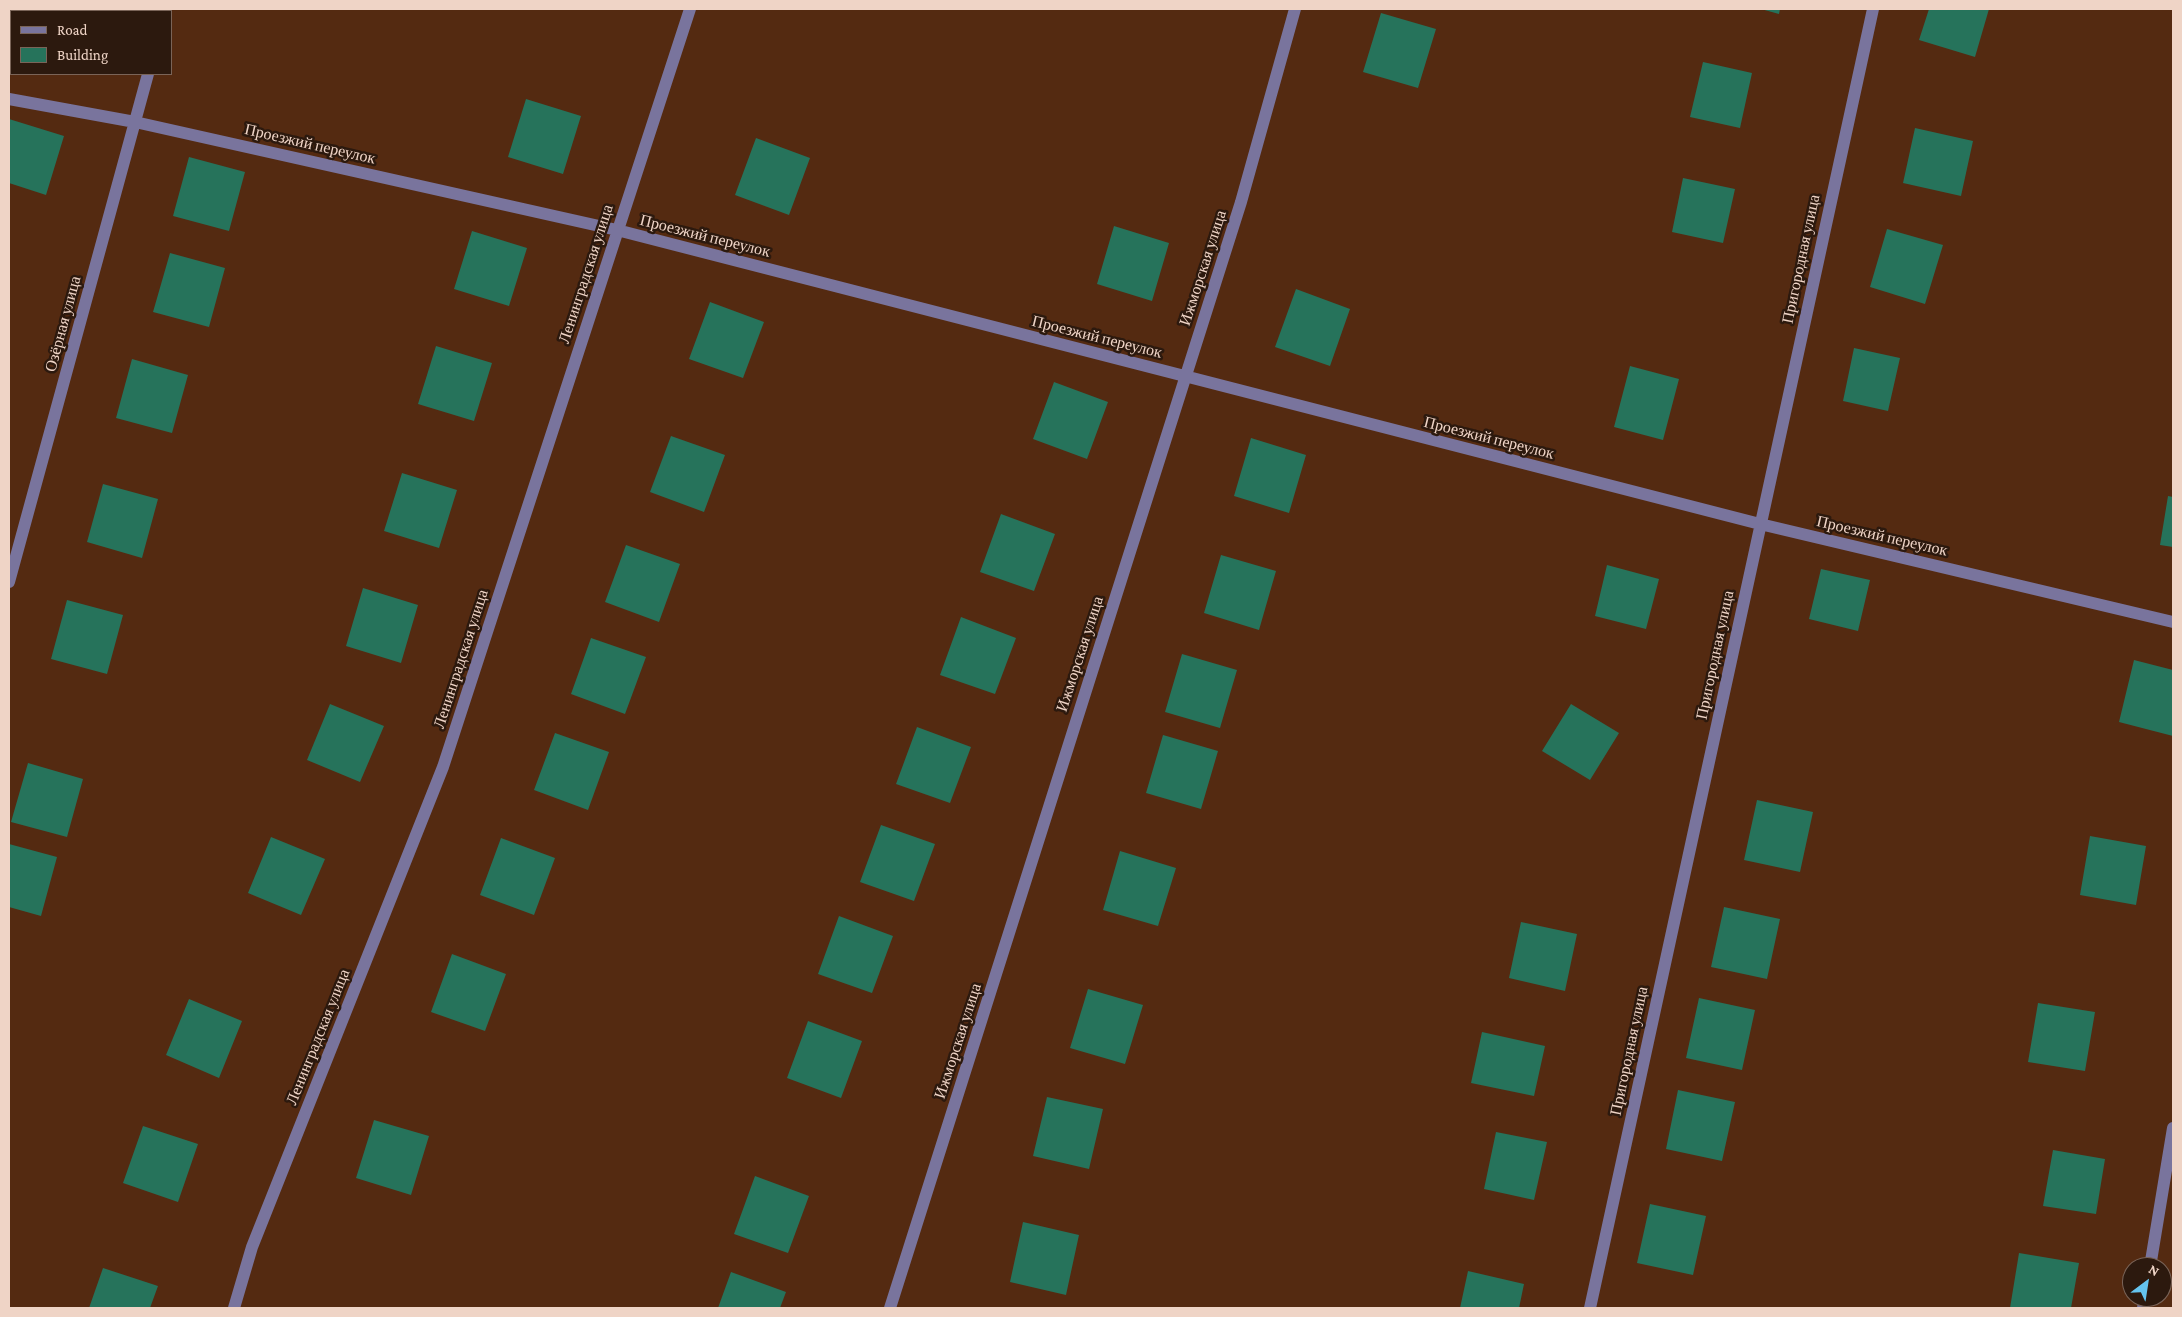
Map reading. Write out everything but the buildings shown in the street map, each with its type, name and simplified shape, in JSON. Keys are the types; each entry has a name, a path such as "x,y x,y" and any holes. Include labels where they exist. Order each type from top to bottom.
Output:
{"street":[{"name":"Ленинградская улица","path":"234,1308 252,1247 442,766 690,9"},
{"name":"Ижморская улица","path":"890,1308 1241,202 1295,9"},
{"name":"Пригородная улица","path":"1590,1308 1872,9"},
{"name":"Озёрная улица","path":"9,582 148,75"},
{"name":"Проезжий переулок","path":"9,99 135,122 618,230 1760,524 2173,622"},
{"path":"2152,1257 2173,1128"}]}
